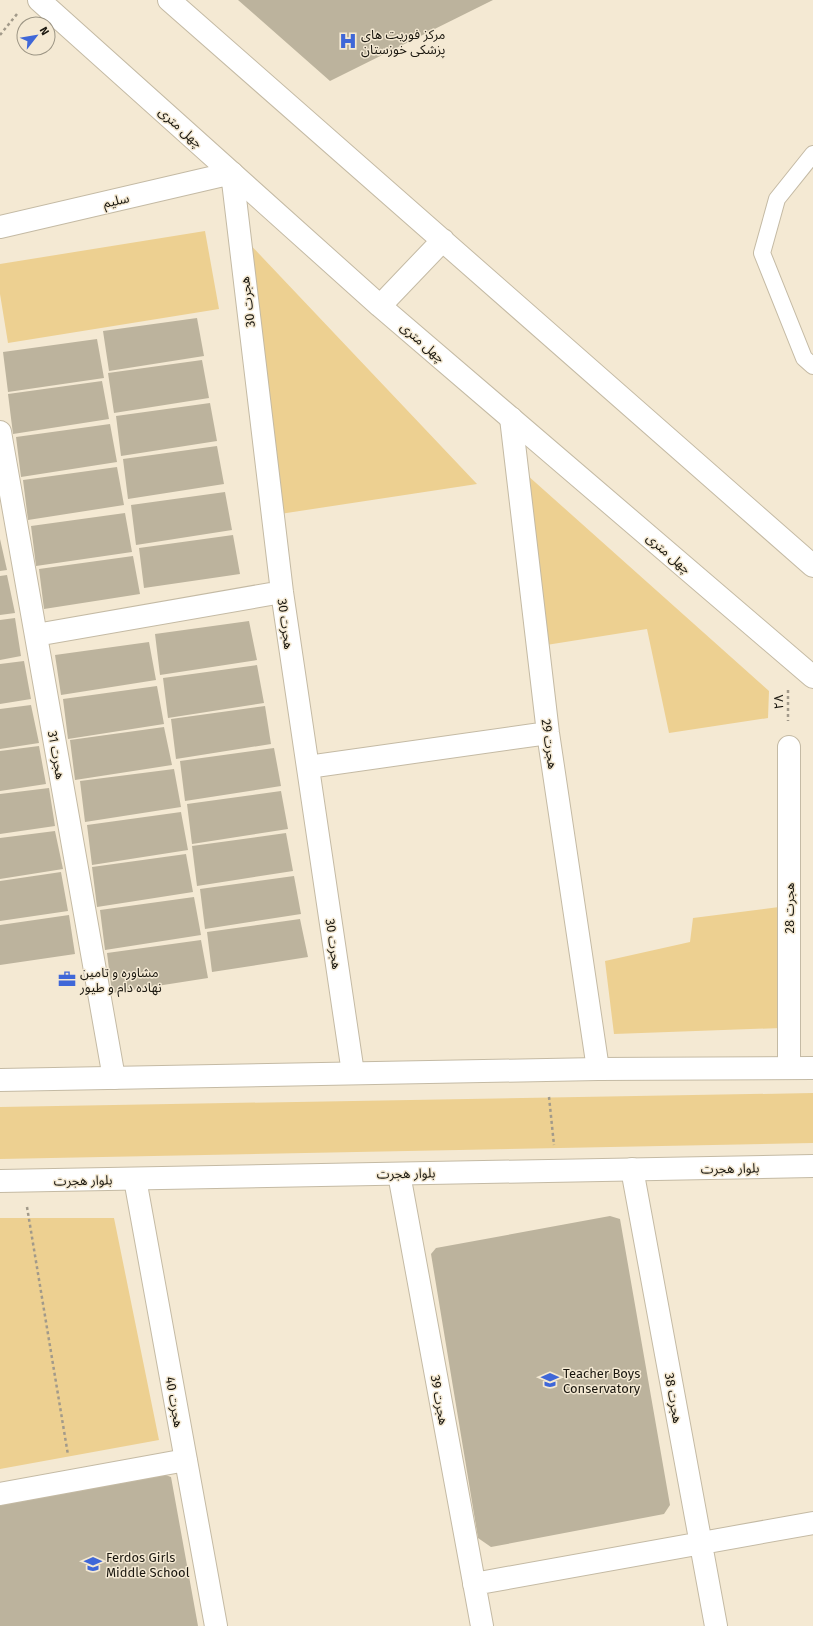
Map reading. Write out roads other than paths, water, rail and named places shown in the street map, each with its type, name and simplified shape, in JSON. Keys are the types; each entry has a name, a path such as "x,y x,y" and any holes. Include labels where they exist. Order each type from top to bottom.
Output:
{"street":[{"name":"چهل متری","path":"39,0 380,306 813,677"},
{"path":"169,0 813,566"},
{"name":"سلیم","path":"0,227 232,173"},
{"name":"هجرت 30","path":"232,173 282,592 353,1073"},
{"path":"380,306 443,240"},
{"name":"هجرت 29","path":"511,418 548,733 598,1069"},
{"name":"هجرت 31","path":"0,432 114,1078"},
{"path":"36,636 282,592"},
{"path":"308,767 548,733"},
{"name":"هجرت 28","path":"789,747 789,1068"},
{"path":"0,1080 598,1069 813,1068"},
{"name":"بلوار هجرت","path":"0,1181 813,1166"},
{"name":"هجرت 38","path":"632,1169 716,1626"},
{"name":"هجرت 39","path":"399,1174 482,1626"},
{"name":"هجرت 40","path":"135,1179 216,1626"},
{"path":"0,1494 186,1460"},
{"path":"474,1584 813,1523"}],"lane":[{"path":"813,154 777,199 762,253 804,358 813,366"}],"place":[{"name":"مرکز فوریت های پزشکی خوزستان","path":"348,41"},
{"name":"مشاوره و تامین نهاده دام و طیور","path":"67,979"},
{"name":"Teacher Boys Conservatory","path":"550,1380"},
{"name":"Ferdos Girls Middle School","path":"93,1564"}]}
